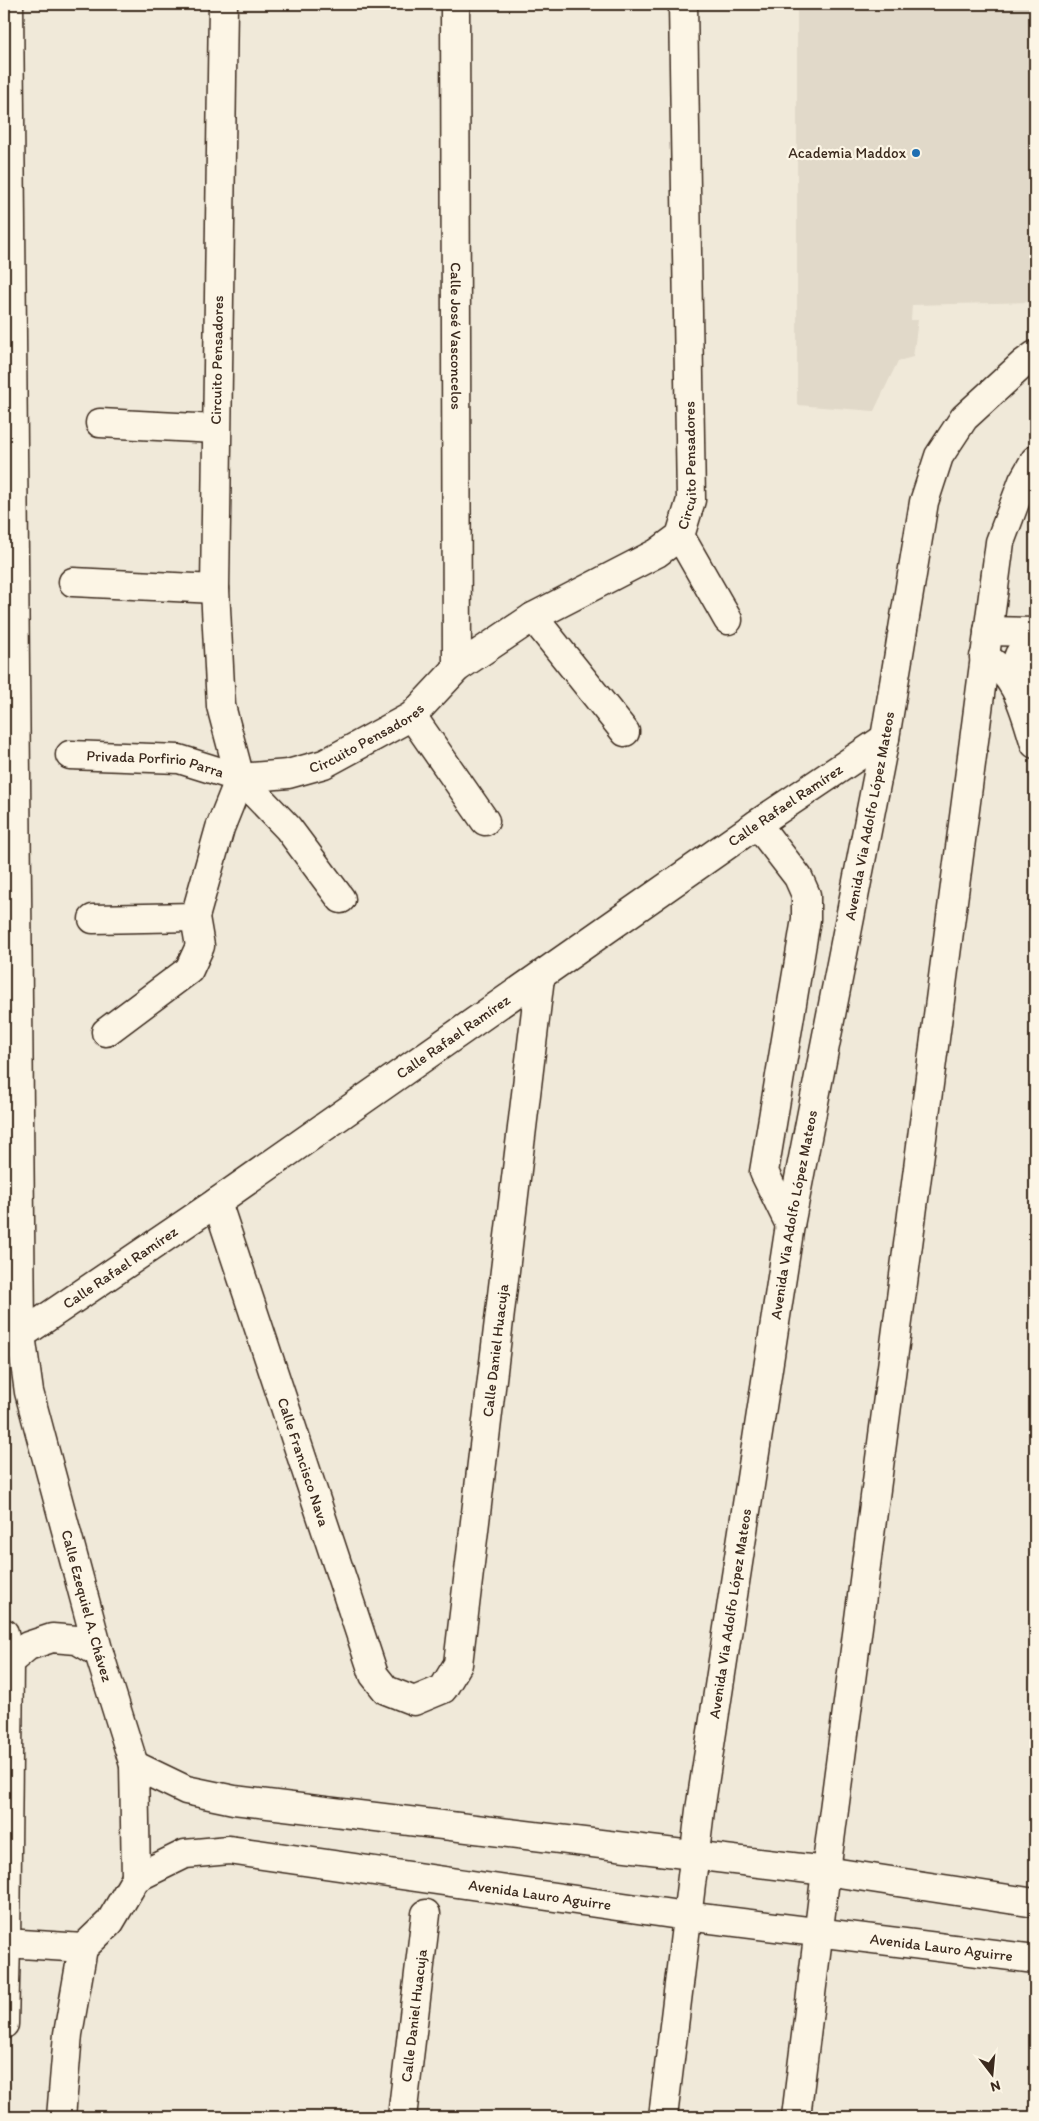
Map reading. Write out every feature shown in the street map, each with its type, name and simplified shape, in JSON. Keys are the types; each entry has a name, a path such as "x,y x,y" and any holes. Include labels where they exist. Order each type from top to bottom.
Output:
{"street":[{"name":"Circuito Pensadores","path":"223,4 215,589 221,706 240,778 288,774 324,764 412,716 457,668 533,617 657,553 680,536 691,500 683,4"},
{"name":"Calle José Vasconcelos","path":"456,4 457,668"},
{"name":"Calle Ezequiel A. Chávez","path":"7,15 21,1335 29,1392 99,1653 134,1765 136,1878"},
{"name":"Avenida Via Adolfo López Mateos","path":"663,2117 694,1854 790,1225 885,738 924,502 939,456 964,418 1035,355"},
{"path":"100,423 216,429"},
{"path":"796,2117 818,1932 1000,542 1023,481 1035,460"},
{"path":"680,536 728,620"},
{"path":"73,582 215,589"},
{"path":"533,617 625,732"},
{"path":"988,631 1035,633"},
{"path":"1035,633 1022,648 1015,664 1018,690 1035,744"},
{"path":"984,657 996,664 1018,690"},
{"path":"412,716 486,821"},
{"name":"Calle Rafael Ramírez","path":"21,1335 217,1202 757,824 885,738"},
{"name":"Privada Porfirio Parra","path":"70,755 179,759 240,778"},
{"path":"106,1032 189,970 200,946 194,917 220,828 240,778 288,828 341,899"},
{"path":"757,824 798,877 806,895 806,919 764,1172 790,1225"},
{"path":"93,919 194,917"},
{"name":"Calle Daniel Huacuja","path":"414,1702 443,1689 458,1664 540,977"},
{"name":"Calle Francisco Nava","path":"217,1202 374,1675 386,1690 414,1702"},
{"path":"4,1632 9,1662 4,2024"},
{"path":"9,1662 28,1646 52,1638 77,1640 99,1653"},
{"path":"134,1765 186,1790 234,1800 694,1854 826,1871 1035,1903"},
{"name":"Avenida Lauro Aguirre","path":"136,1878 185,1854 229,1850 686,1916 1035,1959"},
{"path":"61,2117 68,2034 83,1948 110,1922 136,1878"},
{"name":"Calle Daniel Huacuja","path":"402,2117 426,1914"},
{"path":"5,1943 83,1948"}],"shaded area":[{"name":"Academia Maddox","path":"797,4 1035,4 1035,302 912,305 911,320 918,320 913,357 898,361 874,411 797,405"}],"place":[{"name":"Academia Maddox","path":"916,153"}]}
